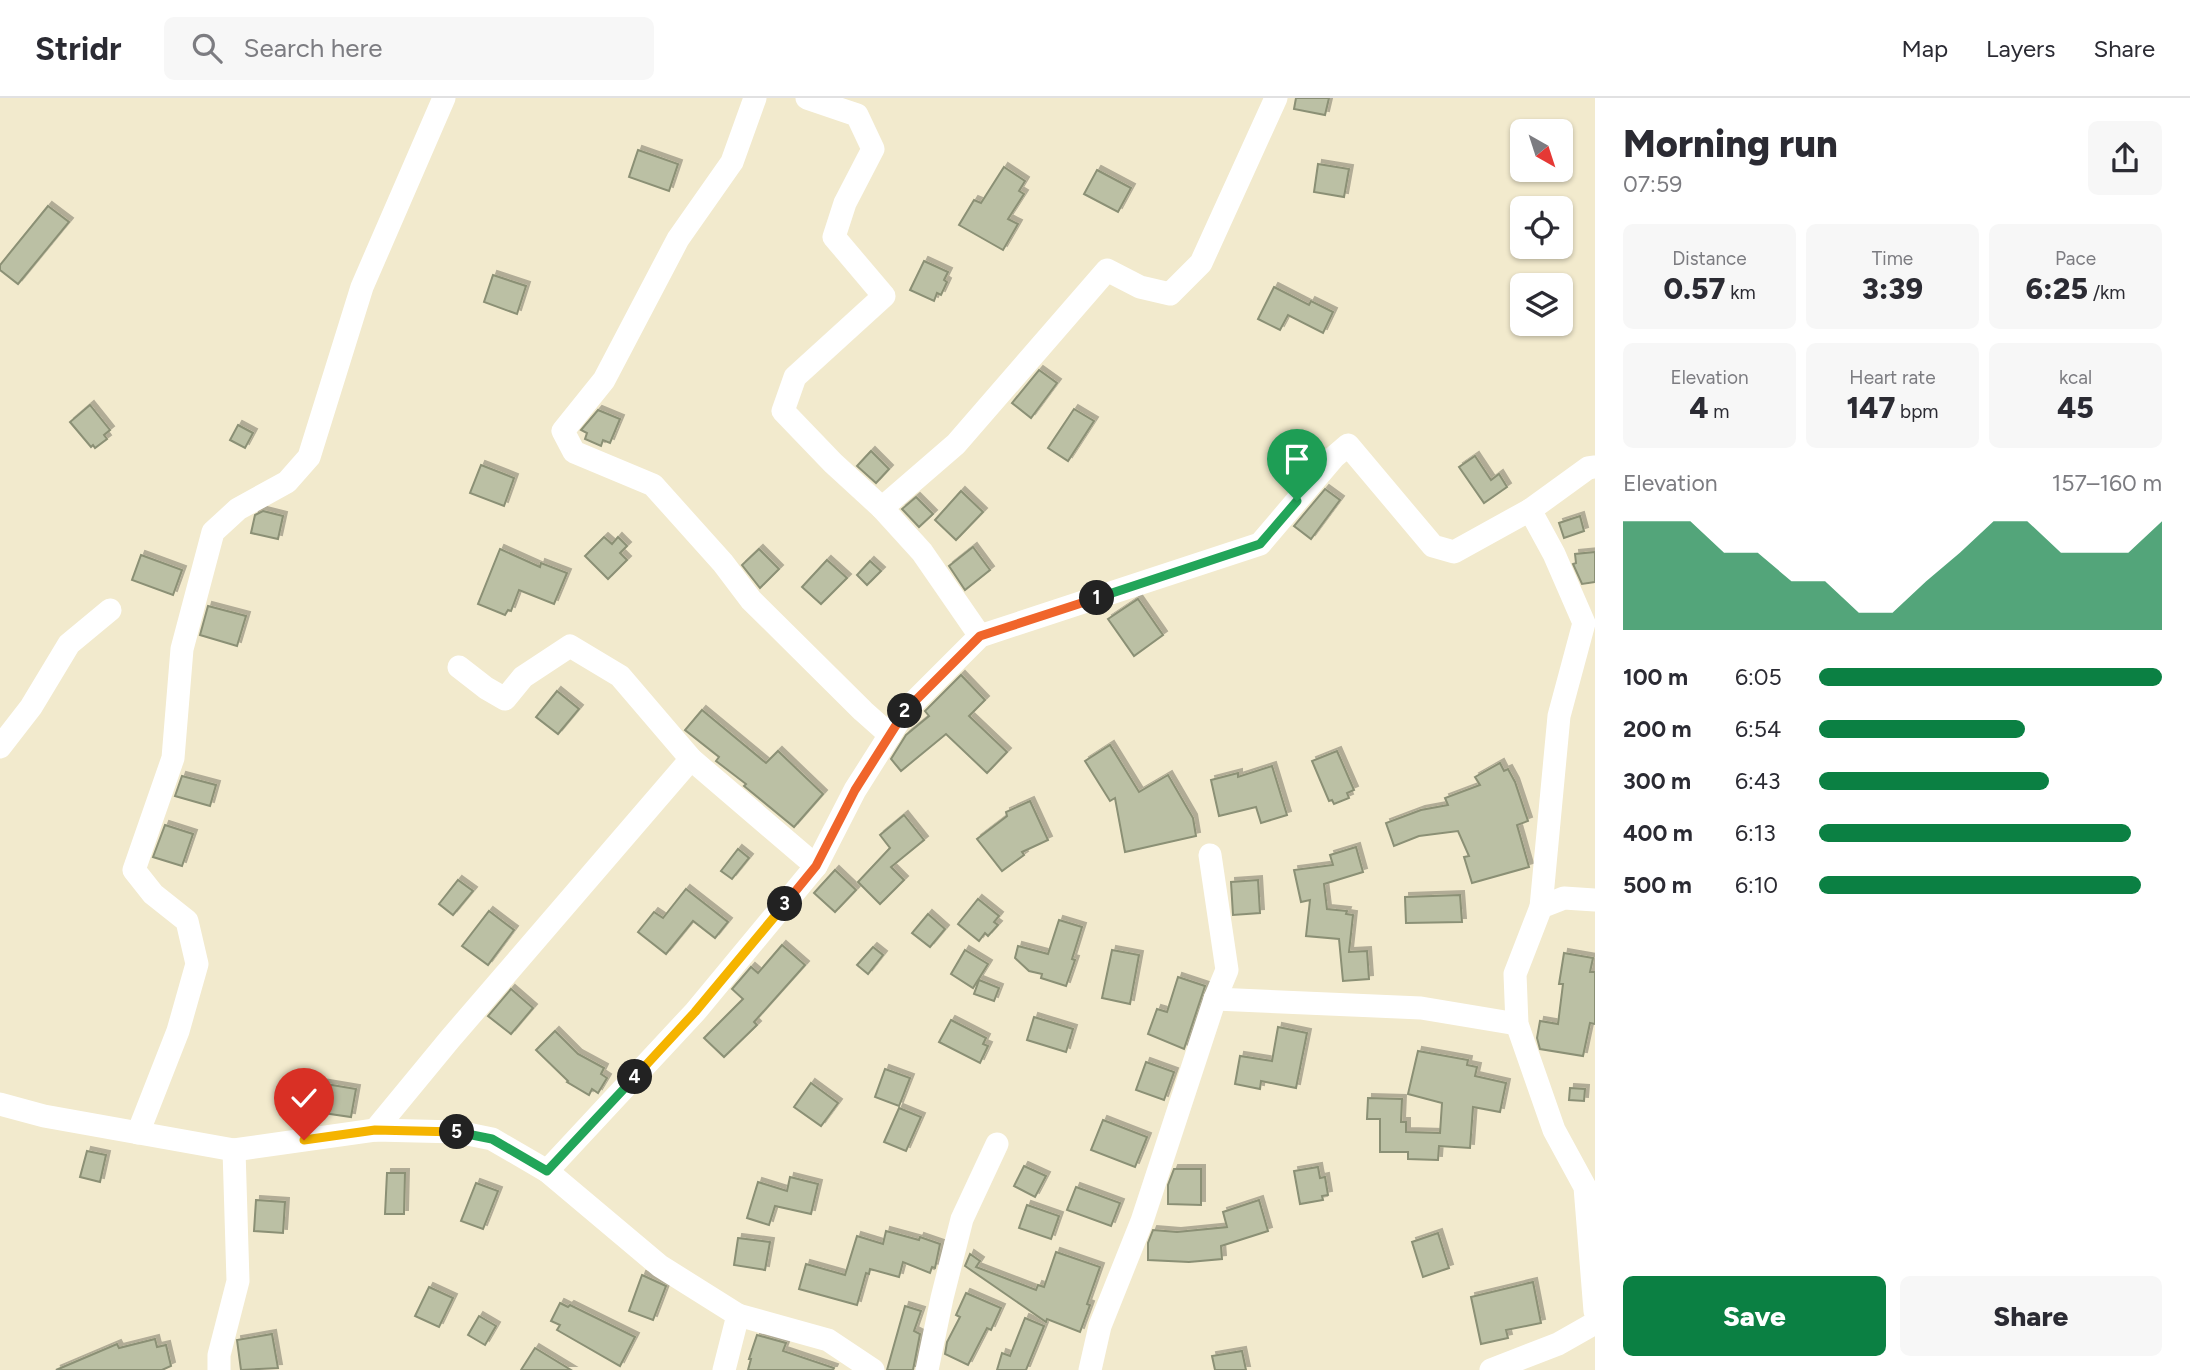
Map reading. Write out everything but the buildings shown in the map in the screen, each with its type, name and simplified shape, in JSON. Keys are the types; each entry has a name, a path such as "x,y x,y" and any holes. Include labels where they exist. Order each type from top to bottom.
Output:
{"street":[{"path":"138,1133 178,1031 197,964 187,921 153,894 134,870 173,758 182,649 213,532 238,509 287,482 309,457 362,287 444,98"},
{"path":"755,98 732,162 678,239 604,380 563,430 574,452 653,485 723,563 751,600 863,711 891,734"},
{"path":"807,98 857,115 873,149 845,203 834,237 884,296 795,377 783,411 833,463 882,508 922,552 980,636"},
{"path":"882,508 957,444 1107,270 1140,287 1170,294 1200,263 1276,98"},
{"path":"547,1171 695,1012 816,866 855,790 905,711 980,636 1260,544 1334,457 1348,445 1433,546 1454,552 1530,510 1588,468 1595,467"},
{"path":"1530,510 1554,554 1584,623 1559,716 1541,907 1515,974 1517,1024 1554,1130 1585,1187 1595,1311"},
{"path":"0,747 31,706 69,644 110,610"},
{"path":"458,667 505,699 523,677 570,646 620,676 691,759 816,866"},
{"path":"375,1130 691,759"},
{"path":"1090,1370 1100,1326 1142,1221 1227,970 1210,855"},
{"path":"1541,907 1564,898 1595,900"},
{"path":"1215,999 1421,1008 1517,1024"},
{"path":"0,1104 44,1116 234,1150 375,1130 458,1132 492,1139 547,1171 660,1266 738,1315 828,1340 873,1370"},
{"path":"927,1370 962,1219 997,1144"},
{"path":"219,1370 219,1355 239,1281 234,1150"},
{"path":"724,1370 738,1315"},
{"path":"1492,1370 1558,1344 1595,1323"}],"route":[{"path":"304,1140 375,1130 458,1132 492,1139 547,1171 695,1012 816,866 855,790 905,711 980,636 1260,544 1297,501"}]}
